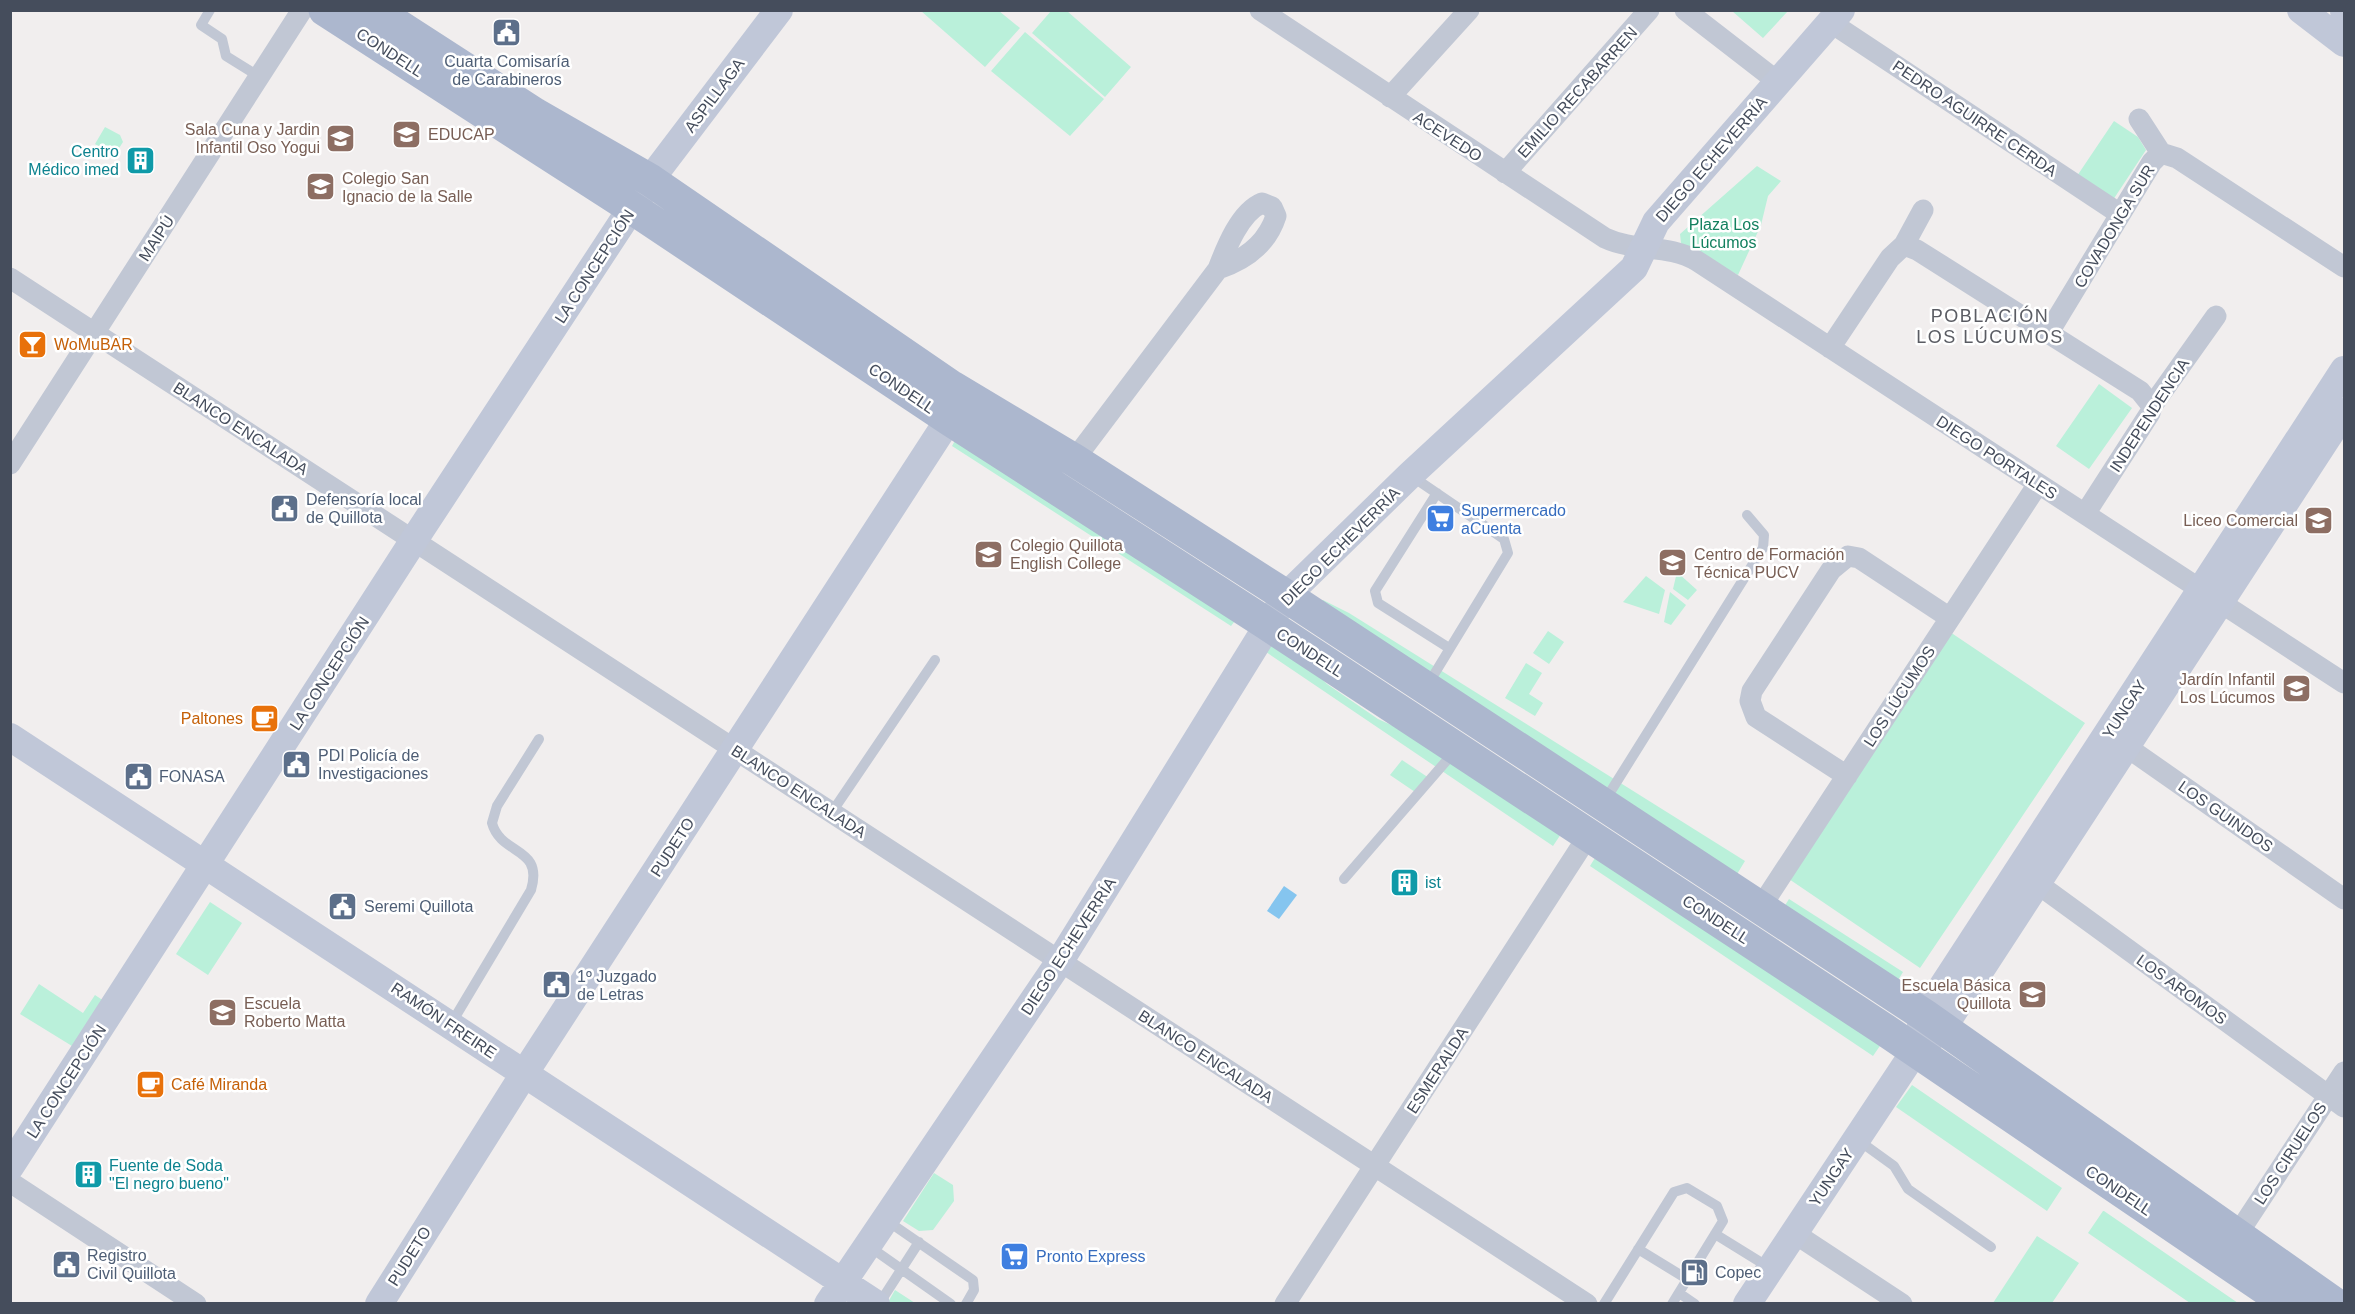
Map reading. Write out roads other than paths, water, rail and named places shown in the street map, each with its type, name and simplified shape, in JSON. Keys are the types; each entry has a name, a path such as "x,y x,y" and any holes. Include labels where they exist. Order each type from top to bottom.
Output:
{"main road":[{"name":"CONDELL","path":"325,10 632,208 948,419 1268,624 1915,1052 2288,1304"},
{"name":"CONDELL","path":"374,10 536,114 650,180 952,387 1074,460 1286,596 1933,1022 2335,1304"},
{"name":"ASPILLAGA","path":"650,180 779,10"},
{"path":"2301,10 2344,44"},
{"name":"DIEGO ECHEVERRÍA","path":"835,1292 1060,961 1286,596 1410,475 1627,275 1639,260 1642,248 1656,222 1836,16"},
{"name":"LA CONCEPCIÓN","path":"10,1167 414,540 650,180"},
{"name":"YUNGAY","path":"1747,1304 1915,1052 2211,596 2344,370"},
{"name":"PUDETO","path":"379,1304 524,1074 948,419 952,387"},
{"name":"YUNGAY","path":"2211,596 2344,412"},
{"name":"RAMÓN FREIRE","path":"10,737 451,1024 835,1292 878,1304"}],"street":[{"name":"MAIPÚ","path":"10,464 302,10"},
{"path":"1390,97 1469,10"},
{"name":"EMILIO RECABARREN","path":"1504,172 1649,10"},
{"path":"1685,10 1778,82"},
{"name":"ACEVEDO","path":"1272,13 1390,97 1605,238 1642,248"},
{"name":"PEDRO AGUIRRE CERDA","path":"1836,16 2120,214"},
{"path":"2139,119 2161,153 2177,158 2344,267"},
{"name":"COVADONGA SUR","path":"2049,332 2152,162 2161,153"},
{"path":"1830,348 1890,258 1904,245 1923,210"},
{"path":"1904,245 1917,250 2140,391 2152,406"},
{"name":"DIEGO PORTALES","path":"1642,248 1666,249 1690,257 2344,683"},
{"path":"1074,460 1218,269"},
{"name":"BLANCO ENCALADA","path":"10,278 1587,1304"},
{"name":"INDEPENDENCIA","path":"2085,514 2150,413 2152,406 2216,316"},
{"name":"LOS LÚCUMOS","path":"1760,908 2038,484"},
{"path":"1847,776 1756,717 1750,702 1752,691 1831,570 1848,556 1859,558 1950,618"},
{"name":"LOS GUINDOS","path":"2117,740 2344,899"},
{"name":"ESMERALDA","path":"1285,1304 1588,836"},
{"name":"LOS AROMOS","path":"2028,877 2337,1101"},
{"name":"LOS CIRUELOS","path":"2237,1235 2337,1101 2344,1072"},
{"path":"10,1182 196,1304"},
{"path":"1794,1233 1902,1304"}],"lane":[{"path":"210,10 201,25 222,39 226,56 260,77"},
{"path":"1410,475 1504,539 1508,553 1426,688"},
{"path":"1437,492 1375,591 1378,603 1449,648"},
{"path":"1602,805 1763,548 1764,535 1747,515"},
{"path":"832,812 935,660"},
{"path":"451,1024 531,890 534,872 531,862 497,835 492,823 497,806 539,739"},
{"path":"1344,879 1456,749"},
{"path":"1857,1139 1894,1166 1908,1190 1991,1247"},
{"path":"1604,1304 1669,1198 1681,1188 1694,1191 1721,1212 1723,1221 1672,1304"},
{"path":"884,1219 973,1280 974,1290 966,1304"},
{"path":"1715,1234 1771,1268"},
{"path":"878,1304 919,1242"},
{"path":"867,1245 951,1304"},
{"path":"1638,1249 1687,1279"},
{"path":"1679,1293 1695,1304"}],"water":[{"path":"1284,886 1297,895 1279,919 1267,911"}],"place":[{"name":"Cuarta Comisaría de Carabineros","path":"507,33"},
{"name":"EDUCAP","path":"407,134"},
{"name":"Sala Cuna y Jardin Infantil Oso Yogui","path":"341,138"},
{"name":"Centro Médico imed","path":"140,160"},
{"name":"Colegio San Ignacio de la Salle","path":"321,187"},
{"name":"WoMuBAR","path":"33,344"},
{"name":"Defensoría local de Quillota","path":"285,508"},
{"name":"Supermercado aCuenta","path":"1440,519"},
{"name":"Liceo Comercial","path":"2319,520"},
{"name":"Colegio Quillota English College","path":"989,554"},
{"name":"Centro de Formación Técnica PUCV","path":"1673,563"},
{"name":"Jardín Infantil Los Lúcumos","path":"2296,688"},
{"name":"Paltones","path":"264,718"},
{"name":"PDI Policía de Investigaciones","path":"297,764"},
{"name":"FONASA","path":"138,776"},
{"name":"ist","path":"1404,882"},
{"name":"Seremi Quillota","path":"343,906"},
{"name":"1º Juzgado de Letras","path":"556,985"},
{"name":"Escuela Básica Quillota","path":"2032,994"},
{"name":"Escuela Roberto Matta","path":"223,1012"},
{"name":"Café Miranda","path":"150,1084"},
{"name":"Fuente de Soda \"El negro bueno\"","path":"88,1174"},
{"name":"Pronto Express","path":"1015,1256"},
{"name":"Registro Civil Quillota","path":"66,1264"},
{"name":"Copec","path":"1694,1272"}],"district":[{"name":"POBLACIÓN LOS LÚCUMOS","path":"1990,326"}],"park label":[{"name":"Plaza Los Lúcumos","path":"1724,233"}]}
